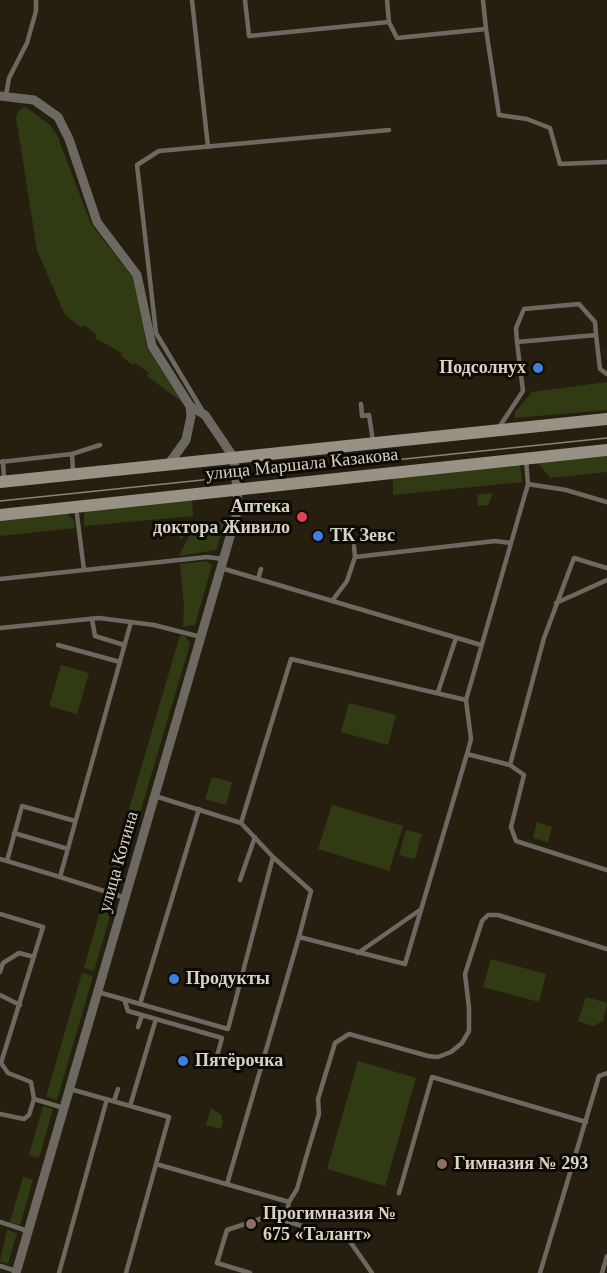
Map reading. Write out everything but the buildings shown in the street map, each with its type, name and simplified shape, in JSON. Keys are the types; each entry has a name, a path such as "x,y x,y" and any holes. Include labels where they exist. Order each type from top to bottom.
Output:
{"main road":[{"name":"улица Маршала Казакова","path":"2,482 607,419"},
{"name":"улица Маршала Казакова","path":"0,515 607,450"}],"street":[{"path":"3,96 34,100 58,117 69,139 97,222 137,275 152,346 190,406 205,415 234,458"},
{"path":"168,465 186,440 190,428 190,406"},
{"name":"улица Котина","path":"16,1272 236,516 238,490 234,458"}],"lane":[{"path":"3,96 9,78 27,43 36,12 36,0"},
{"path":"192,0 208,147"},
{"path":"245,0 249,36 390,22"},
{"path":"387,0 390,22 397,38 486,29"},
{"path":"483,0 500,115 527,120 550,128 560,164 607,162"},
{"path":"205,415 156,333 137,165 159,151 389,130"},
{"path":"497,431 523,391 516,328 524,309 579,304 595,322 600,369 607,374"},
{"path":"517,342 596,335"},
{"path":"361,404 362,416 369,415 373,444"},
{"path":"2,482 1,462 72,454 100,445"},
{"path":"72,454 74,475"},
{"path":"299,937 405,964 471,739 466,700 528,484 526,459"},
{"path":"528,484 566,490 607,502"},
{"path":"76,507 84,570"},
{"path":"355,557 495,541 511,543"},
{"path":"332,601 347,580 355,557 354,546"},
{"path":"0,579 207,557 258,579 481,645"},
{"path":"510,765 556,603 574,558 607,568"},
{"path":"258,579 261,569"},
{"path":"556,603 607,580"},
{"path":"0,628 92,619 131,622 201,636"},
{"path":"92,619 95,636 124,645"},
{"path":"60,877 131,622"},
{"path":"438,692 456,638"},
{"path":"58,645 120,662"},
{"path":"241,823 291,659 413,690 438,692 466,700"},
{"path":"467,754 510,765 524,775 511,827 516,841 607,870"},
{"path":"155,796 241,823 273,857 311,891 227,1184"},
{"path":"7,861 22,806 75,821"},
{"path":"140,1004 199,809"},
{"path":"15,833 68,849"},
{"path":"240,880 255,837"},
{"path":"98,992 228,1029 273,857"},
{"path":"0,859 126,898"},
{"path":"358,952 421,910"},
{"path":"0,914 43,927 1,1063 8,1073 31,1082 34,1099 29,1115 24,1119 0,1114"},
{"path":"285,1221 289,1202 297,1189 319,1114 318,1099 335,1043 349,1034 438,1057 451,1052 462,1043 469,1031 470,1008 465,974 482,921 488,915 498,915 607,949"},
{"path":"0,972 3,963 19,953 34,957"},
{"path":"0,995 20,1005"},
{"path":"124,999 128,1011 222,1038 214,1067"},
{"path":"138,1027 142,1015"},
{"path":"130,1106 156,1019"},
{"path":"540,1273 599,1076 607,1073"},
{"path":"399,1193 432,1077 586,1122"},
{"path":"70,1089 169,1117 126,1273"},
{"path":"114,1101 118,1089"},
{"path":"34,1099 64,1108"},
{"path":"59,1273 107,1099"},
{"path":"156,1164 289,1202"},
{"path":"250,1273 217,1263 227,1230 269,1216 349,1240 372,1273"},
{"path":"0,1222 28,1232"},
{"path":"602,1273 607,1256"},
{"path":"0,1266 16,1272"}],"green space":[{"path":"26,107 50,125 57,135 91,224 133,278 147,348 182,402 147,376 149,373 135,363 133,365 121,356 122,353 95,338 97,335 84,325 82,328 65,315 37,250 16,117 19,110"},
{"path":"607,382 607,410 515,418 515,412 532,392"},
{"path":"607,456 607,472 550,478 538,463"},
{"path":"520,465 522,482 393,495 393,478"},
{"path":"493,493 488,505 478,506 477,495"},
{"path":"192,500 193,516 84,526 84,511"},
{"path":"66,513 73,519 75,528 0,536 0,520"},
{"path":"225,521 216,550 179,556 195,524"},
{"path":"190,524 182,539 167,526"},
{"path":"206,561 212,565 195,625 183,627 184,606 180,564"},
{"path":"180,635 185,636 190,644 118,887 116,890 106,888"},
{"path":"61,665 89,673 77,714 49,706"},
{"path":"349,703 396,715 388,745 341,732"},
{"path":"212,777 232,782 226,805 205,799"},
{"path":"332,805 403,826 389,871 318,849"},
{"path":"537,822 552,827 548,842 533,838"},
{"path":"406,830 422,834 415,859 399,855"},
{"path":"104,897 111,899 113,905 94,971 84,968"},
{"path":"491,959 546,974 539,1002 483,987"},
{"path":"82,973 93,976 57,1100 46,1097"},
{"path":"586,997 607,1003 603,1021 593,1026 578,1021"},
{"path":"358,1061 416,1078 385,1186 327,1169"},
{"path":"43,1106 53,1109 39,1158 29,1155"},
{"path":"211,1108 221,1115 223,1123 220,1129 206,1125"},
{"path":"23,1177 33,1180 20,1225 10,1222"},
{"path":"7,1230 17,1233 8,1264 0,1261"}],"tram line":[{"path":"0,501 607,438"}],"place":[{"name":"Подсолнух","path":"538,368"},
{"name":"Аптека доктора Живило","path":"302,517"},
{"name":"ТК Зевс","path":"318,536"},
{"name":"Продукты","path":"174,979"},
{"name":"Пятёрочка","path":"183,1061"},
{"name":"Гимназия № 293","path":"442,1164"},
{"name":"Прогимназия № 675 «Талант»","path":"251,1224"}]}
